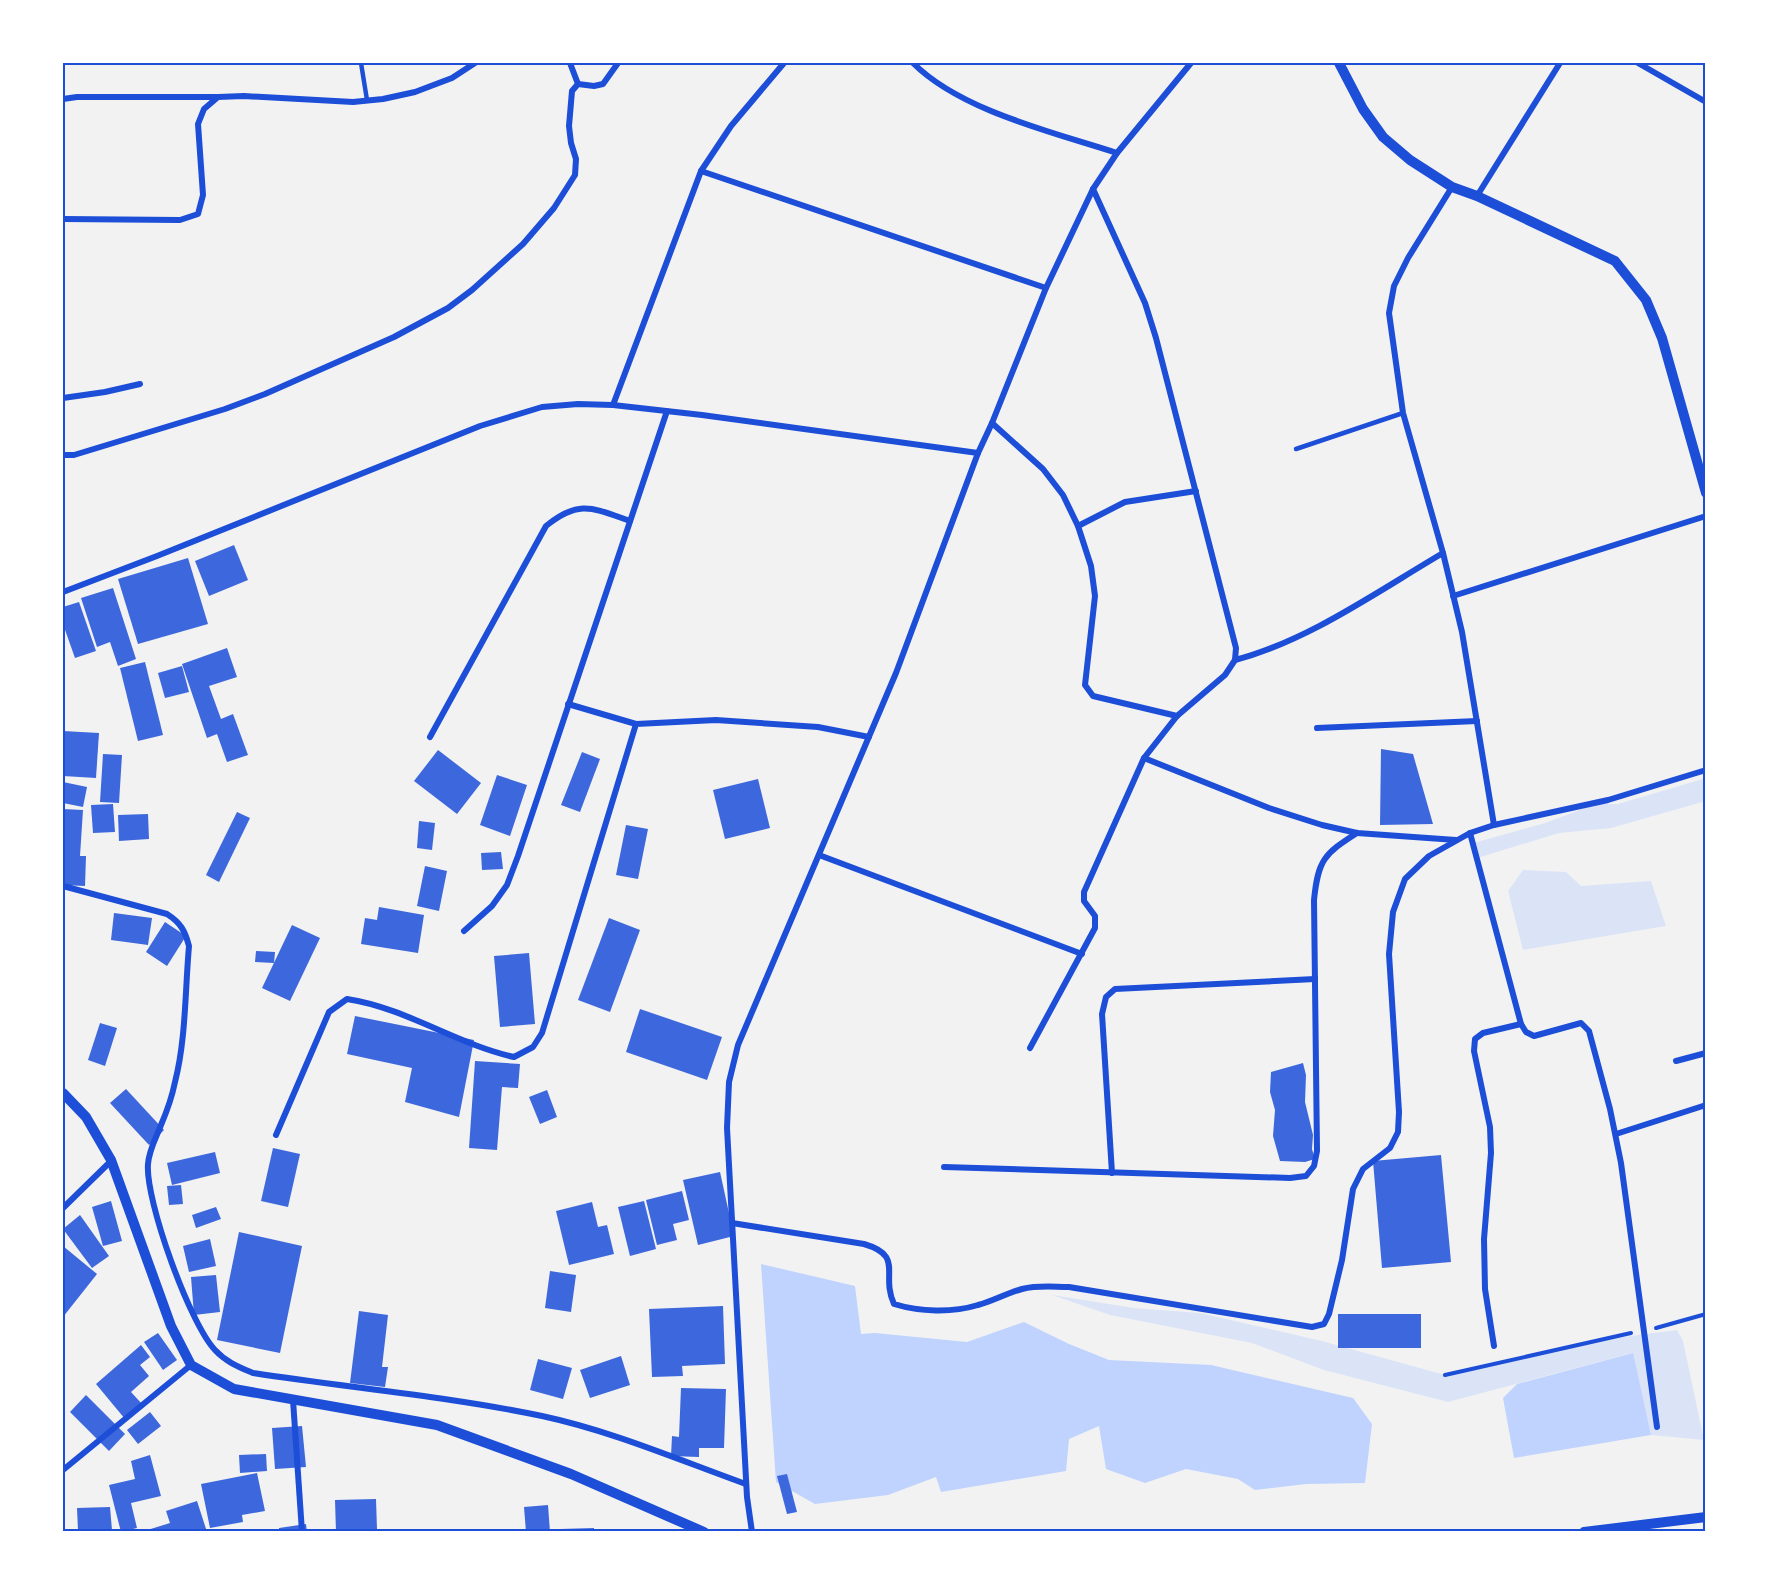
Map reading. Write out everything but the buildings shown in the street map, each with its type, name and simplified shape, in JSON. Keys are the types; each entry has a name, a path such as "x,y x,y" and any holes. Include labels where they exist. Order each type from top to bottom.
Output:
{"street":[{"path":"63,99 244,96 352,102 415,92 452,78 475,63"},
{"path":"570,63 578,84"},
{"path":"578,84 594,86 603,84 618,63"},
{"path":"613,405 701,171 731,126 784,63"},
{"path":"913,63 923,73 981,108 1117,153"},
{"path":"752,1532 746,1484 727,1128 729,1082 738,1045 896,673 978,453 1046,288 1093,189 1117,153 1191,63"},
{"path":"1339,63 1363,109 1383,138 1410,160 1452,188 1477,196 1615,261 1647,300 1662,338 1706,492"},
{"path":"1477,196 1560,63"},
{"path":"1638,63 1706,102"},
{"path":"63,455 74,455 179,424 265,394 394,337 448,308 501,266 523,244 567,190 575,175 576,159 569,126 572,92 578,84"},
{"path":"63,219 180,220 198,214 203,195 198,124 204,109 218,97"},
{"path":"701,171 1046,288"},
{"path":"1452,188 1408,258 1394,286 1389,313 1403,413 1443,553 1462,632 1494,825"},
{"path":"1030,1048 1095,928 1095,916 1084,901 1084,892 1144,758 1177,716 1225,675 1235,660 1236,648 1156,338 1145,303 1093,189"},
{"path":"63,398 140,384"},
{"path":"63,592 480,426 542,408 578,404 613,405 978,453"},
{"path":"464,931 492,906 507,885 667,411"},
{"path":"992,423 1043,469 1063,495 1078,526 1091,566 1095,596 1085,685 1093,696 1177,716"},
{"path":"1078,526 1125,502 1196,490"},
{"path":"430,737 546,526 562,513 579,508 597,509 630,521"},
{"path":"1453,596 1706,516"},
{"path":"1235,660 1259,654 1290,641 1443,553"},
{"path":"568,704 636,724 716,720 818,726 869,737"},
{"path":"1317,728 1477,721"},
{"path":"276,1135 329,1012 347,999 372,1003 489,1052 514,1057 533,1047 542,1033 636,724"},
{"path":"1144,758 1269,808 1322,825 1357,833 1456,840"},
{"path":"732,1223 864,1244 880,1249 889,1260 889,1293 894,1304 907,1308 963,1309 1021,1289 1041,1286 1069,1287 1312,1328 1324,1324 1329,1314 1342,1260 1353,1189 1363,1169 1390,1148 1398,1132 1399,1112 1389,954 1393,912 1405,879 1429,856 1470,833 1494,825 1608,800 1706,770"},
{"path":"944,1167 1290,1178 1306,1176 1314,1166 1317,1151 1314,900 1316,878 1322,861 1334,848 1357,833"},
{"path":"1470,833 1521,1023 1526,1032 1534,1036 1581,1023 1588,1031 1616,1134 1657,1427"},
{"path":"819,855 1082,954"},
{"path":"63,886 167,914 178,921 185,932 189,946 181,1055 169,1103 152,1146 148,1162 148,1180 164,1243 199,1327 214,1349 230,1363 253,1373 427,1397 552,1419 584,1427 746,1484"},
{"path":"1112,1173 1102,1014 1106,997 1115,989 1315,979"},
{"path":"1494,1346 1485,1289 1484,1239 1491,1153 1490,1127 1488,1108 1474,1051 1475,1039 1483,1033 1521,1023"},
{"path":"1676,1061 1706,1053"},
{"path":"63,1093 86,1117 111,1160 171,1326 190,1365 234,1389 437,1425 571,1474 704,1532"},
{"path":"1616,1134 1706,1105"},
{"path":"63,1208 111,1160"},
{"path":"63,1470 190,1365"},
{"path":"293,1400 302,1532"},
{"path":"1584,1532 1706,1517"}],"lane":[{"path":"361,63 367,100"},
{"path":"1296,449 1403,413"}],"path":[{"path":"1445,1375 1706,1314"}],"shaded area":[{"path":"1706,778 1706,801 1611,828 1559,833 1474,859 1470,844 1545,823 1596,804 1618,804"},
{"path":"1523,870 1566,872 1581,886 1651,881 1666,926 1523,950 1508,891"},
{"path":"1052,1295 1134,1308 1200,1313 1322,1341 1445,1375 1600,1340 1677,1330 1683,1341 1704,1440 1651,1435 1632,1353 1448,1402 1324,1370 1252,1343 1110,1315"}],"water":[{"path":"761,1264 855,1286 861,1334 875,1333 967,1342 1024,1322 1109,1360 1211,1365 1353,1398 1372,1424 1365,1483 1306,1484 1255,1490 1238,1479 1186,1469 1145,1483 1106,1469 1099,1426 1069,1439 1066,1471 941,1492 936,1477 888,1495 815,1504 776,1482"},
{"path":"1633,1353 1651,1435 1514,1458 1503,1398 1517,1384"}]}
